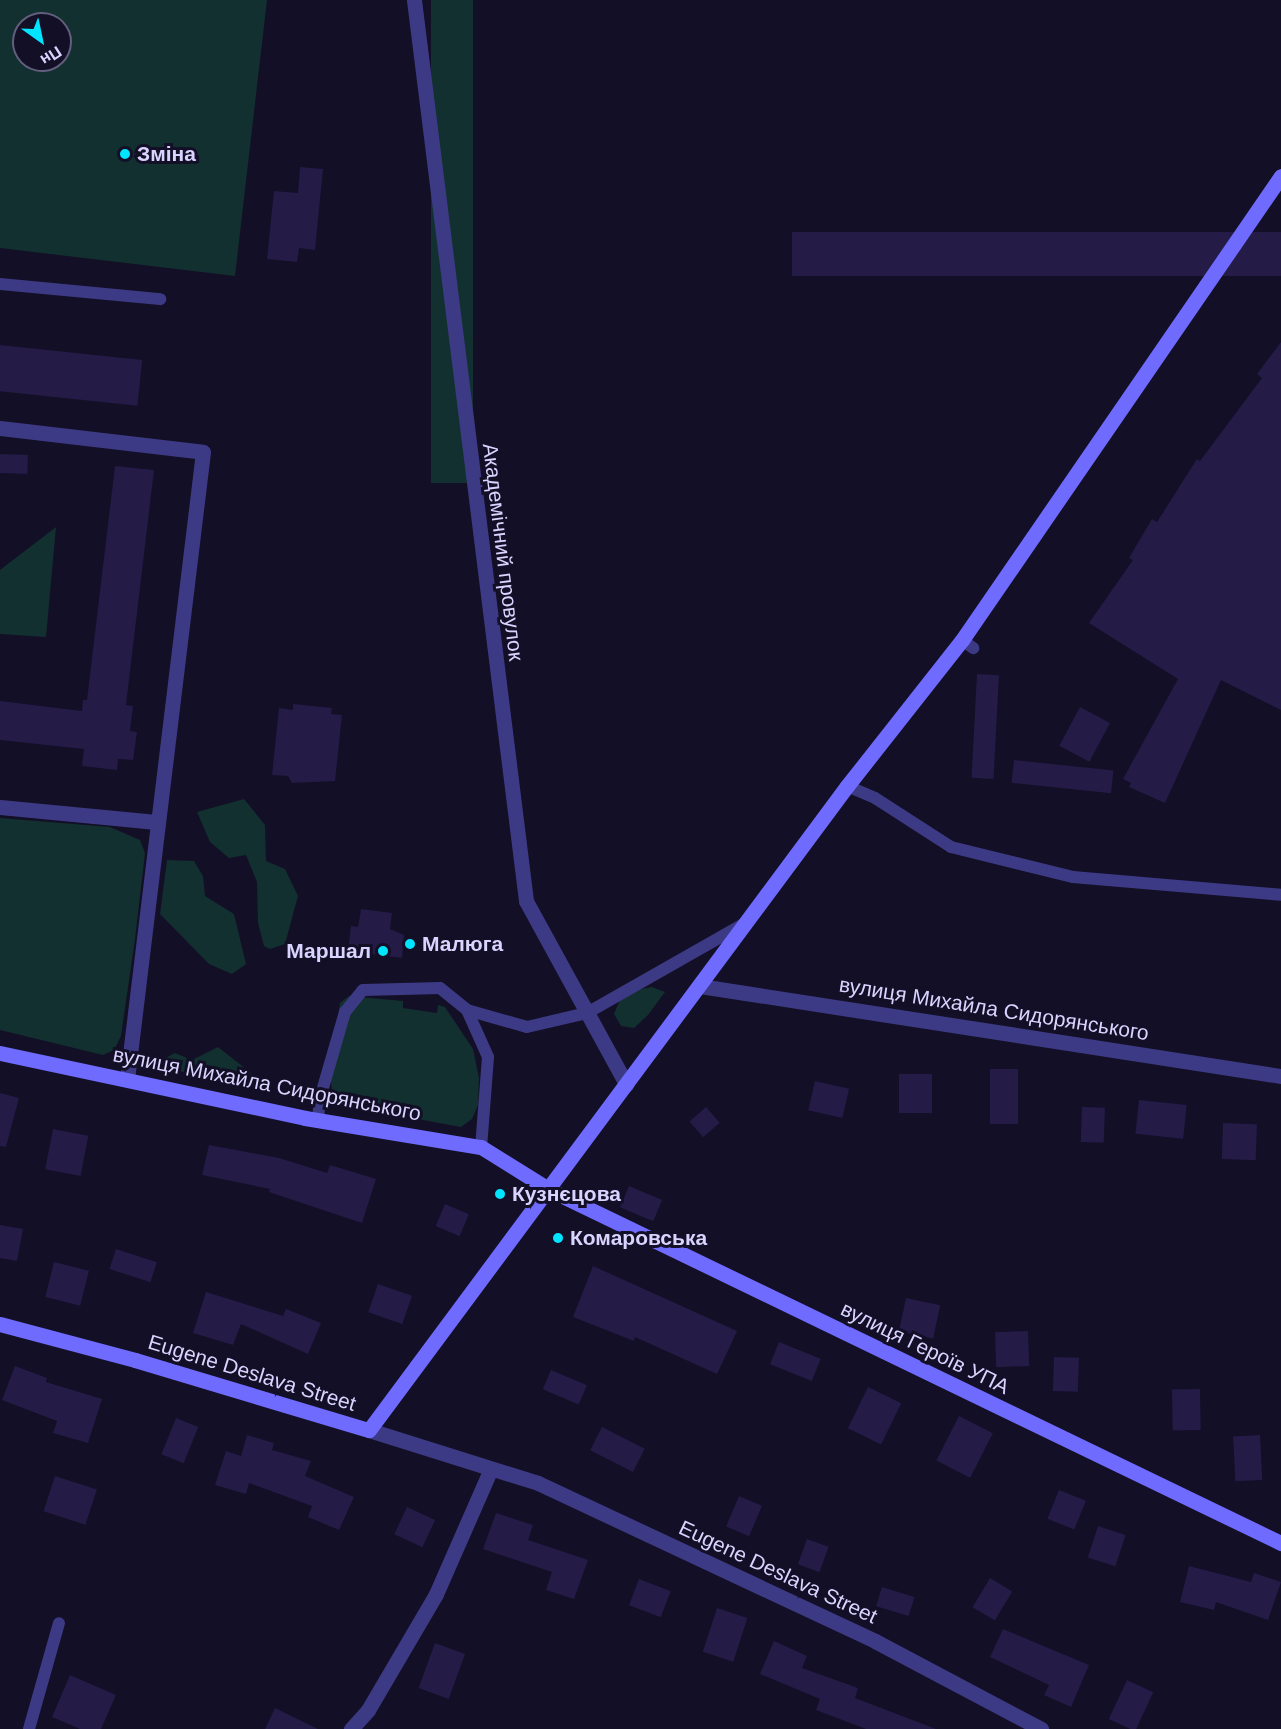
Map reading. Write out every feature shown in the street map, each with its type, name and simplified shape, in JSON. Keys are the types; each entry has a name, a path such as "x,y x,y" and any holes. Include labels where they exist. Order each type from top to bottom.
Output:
{"street":[{"name":"Академічний провулок","path":"414,0 526,901 626,1084"},
{"path":"369,1430 550,1190 847,786 967,644 1281,176"},
{"path":"0,428 203,452 156,822 127,1078"},
{"path":"0,807 156,822"},
{"name":"вулиця Михайла Сидорянського","path":"700,986 1281,1076"},
{"name":"вулиця Михайла Сидорянського","path":"0,1053 318,1120 481,1147 550,1190"},
{"name":"вулиця Героїв УПА","path":"550,1190 1281,1543"},
{"name":"Eugene Deslava Street","path":"0,1324 135,1360 369,1430 490,1471 538,1483 874,1641 1041,1729"},
{"path":"351,1729 368,1710 436,1594 490,1471"}],"lane":[{"path":"0,284 160,299"},
{"path":"847,786 875,798 951,847 1073,877 1281,895"},
{"path":"318,1120 320,1098 345,1012 363,990 440,988 467,1010 527,1027 587,1013 748,921"},
{"path":"467,1010 488,1057 481,1147"},
{"path":"29,1729 59,1623"}],"green space":[{"name":"Зміна","path":"0,0 267,0 235,276 0,248"},
{"path":"431,0 473,0 473,483 431,483"},
{"path":"56,527 46,637 0,634 0,570"},
{"path":"244,799 265,825 266,861 285,869 298,896 285,944 270,949 264,946 258,923 257,882 246,855 229,858 210,842 197,812"},
{"path":"0,818 110,827 140,840 145,853 135,939 121,1036 114,1050 103,1055 0,1030"},
{"path":"167,860 194,861 203,876 205,896 234,914 246,964 232,974 209,964 160,914"},
{"path":"652,987 665,992 648,1015 634,1028 621,1026 614,1014 619,1002 636,990"},
{"path":"349,996 403,1001 403,1008 437,1013 438,1005 445,1007 473,1049 479,1078 478,1105 472,1119 461,1127 341,1105 332,1092 330,1072 340,1003"},
{"path":"218,1047 255,1076 264,1090 169,1069 161,1060 175,1053 192,1060"}],"building":[{"path":"300,167 323,169 315,250 299,248 297,262 267,259 274,191 298,193"},
{"path":"792,232 1281,232 1281,276 792,276"},
{"path":"1281,342 1281,710 1221,680 1165,803 1129,787 1131,783 1123,779 1178,679 1089,623 1133,560 1129,558 1152,519 1157,522 1197,459 1200,461 1262,378 1257,374"},
{"path":"0,345 142,360 137,406 0,391"},
{"path":"0,454 28,455 27,474 0,473"},
{"path":"115,466 154,470 126,705 133,706 130,731 137,732 133,760 118,759 117,770 82,766 84,749 0,740 0,701 82,711 83,700 87,700"},
{"path":"977,674 999,675 994,779 972,778"},
{"path":"293,704 332,708 331,714 342,715 335,781 292,783 288,776 272,775 279,708 293,710"},
{"path":"1080,707 1110,723 1089,762 1059,746"},
{"path":"1014,760 1113,770 1111,793 1012,783"},
{"path":"361,909 392,913 390,929 404,935 402,958 348,951 351,926 358,927"},
{"path":"990,1069 1018,1069 1018,1124 990,1124"},
{"path":"899,1074 932,1074 932,1113 899,1113"},
{"path":"815,1081 849,1089 842,1118 808,1110"},
{"path":"0,1093 19,1098 6,1147 0,1146"},
{"path":"1139,1100 1187,1105 1183,1139 1135,1134"},
{"path":"706,1107 720,1123 703,1137 689,1121"},
{"path":"1082,1107 1105,1108 1104,1143 1081,1142"},
{"path":"1223,1123 1257,1124 1256,1160 1222,1159"},
{"path":"53,1129 88,1136 81,1176 45,1169"},
{"path":"209,1145 279,1158 327,1173 330,1165 376,1179 362,1223 269,1192 270,1189 202,1175"},
{"path":"629,1186 662,1200 653,1221 620,1207"},
{"path":"445,1204 469,1214 460,1236 436,1226"},
{"path":"0,1225 23,1229 17,1261 0,1258"},
{"path":"116,1249 157,1262 150,1282 110,1269"},
{"path":"54,1262 89,1271 80,1306 45,1297"},
{"path":"593,1266 737,1331 717,1374 635,1337 634,1341 573,1317"},
{"path":"378,1284 412,1296 402,1324 368,1312"},
{"path":"206,1292 283,1316 286,1309 321,1323 308,1354 241,1324 233,1345 193,1333"},
{"path":"906,1298 940,1305 933,1339 899,1331"},
{"path":"1028,1331 1029,1366 996,1367 995,1332"},
{"path":"779,1342 821,1359 812,1381 770,1364"},
{"path":"1054,1357 1079,1358 1078,1392 1053,1391"},
{"path":"15,1366 47,1378 46,1382 102,1399 88,1443 53,1433 57,1421 2,1400"},
{"path":"551,1370 587,1385 579,1405 543,1389"},
{"path":"868,1387 901,1403 881,1445 848,1428"},
{"path":"1172,1389 1200,1389 1201,1430 1173,1430"},
{"path":"959,1416 993,1433 970,1478 936,1461"},
{"path":"176,1418 198,1427 184,1463 161,1454"},
{"path":"602,1427 645,1449 633,1472 590,1450"},
{"path":"247,1435 274,1443 272,1450 311,1461 305,1476 354,1497 339,1530 308,1517 312,1506 249,1483 246,1494 215,1485 226,1451 241,1456"},
{"path":"1260,1435 1262,1480 1235,1481 1233,1436"},
{"path":"55,1476 97,1490 85,1525 44,1511"},
{"path":"1059,1490 1086,1501 1074,1530 1047,1519"},
{"path":"739,1496 762,1506 749,1536 726,1526"},
{"path":"407,1507 435,1520 422,1547 394,1534"},
{"path":"496,1513 533,1525 528,1540 588,1560 574,1599 546,1590 552,1572 483,1549"},
{"path":"1098,1526 1126,1535 1115,1566 1088,1557"},
{"path":"807,1539 829,1547 819,1572 798,1564"},
{"path":"1189,1566 1251,1582 1254,1573 1281,1582 1268,1620 1216,1602 1214,1610 1180,1602"},
{"path":"990,1578 1012,1591 995,1621 972,1607"},
{"path":"639,1579 671,1591 661,1617 629,1605"},
{"path":"882,1587 915,1597 909,1616 876,1606"},
{"path":"717,1608 747,1618 733,1662 703,1652"},
{"path":"1003,1629 1089,1665 1071,1707 1044,1695 1049,1685 990,1657"},
{"path":"774,1641 807,1656 802,1668 858,1688 855,1698 936,1729 866,1729 816,1710 820,1699 760,1674"},
{"path":"435,1643 465,1654 449,1699 419,1688"},
{"path":"70,1675 116,1695 101,1729 80,1729 52,1717"},
{"path":"1127,1680 1153,1692 1136,1729 1130,1729 1109,1719"},
{"path":"275,1708 318,1729 265,1729"}],"place":[{"name":"Зміна","path":"125,154"},
{"name":"Малюга","path":"410,944"},
{"name":"Маршал","path":"383,951"},
{"name":"Кузнєцова","path":"500,1194"},
{"name":"Комаровська","path":"558,1238"}]}
